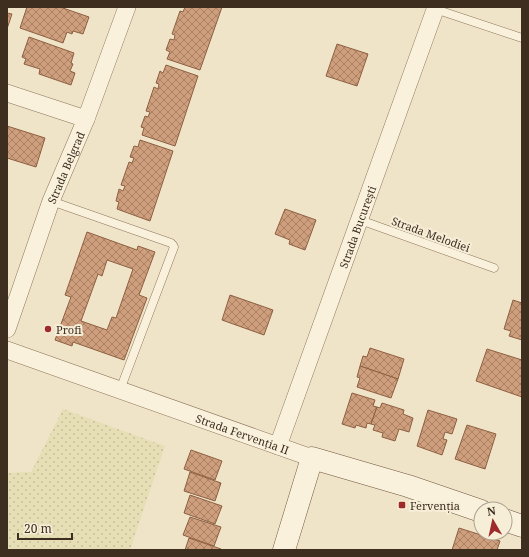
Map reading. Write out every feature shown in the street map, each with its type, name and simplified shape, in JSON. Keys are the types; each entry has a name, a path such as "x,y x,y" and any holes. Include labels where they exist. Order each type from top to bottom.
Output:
{"street":[{"name":"Strada Belgrad","path":"7,329 51,201 86,119 127,7"},
{"name":"Strada București","path":"278,446 436,8"},
{"path":"7,93 86,119"},
{"name":"Strada Fervenția II","path":"7,350 312,458 408,486 473,509"},
{"path":"284,550 312,458"}],"lane":[{"path":"436,8 522,38"},
{"path":"51,201 171,243 174,247 120,390"},
{"name":"Strada Melodiei","path":"360,220 494,268"}],"shaded area":[{"path":"63,409 165,446 130,550 7,550 7,473 31,472"}],"building":[{"path":"27,7 60,7 89,17 83,34 73,31 72,34 67,32 63,43 20,28"},
{"path":"185,7 222,7 200,70 167,59 170,52 166,50 170,39 174,40 175,35 172,34 180,11 183,12"},
{"path":"7,13 12,14 7,29"},
{"path":"29,37 74,53 71,63 73,64 70,71 75,73 71,85 39,74 40,69 24,64 26,59 22,57"},
{"path":"337,44 368,54 357,86 326,76"},
{"path":"166,65 198,76 175,146 142,135 144,128 141,127 145,116 148,117 150,112 146,111 154,87 158,89 159,84 156,83 160,71 163,73"},
{"path":"7,126 45,138 36,167 7,158"},
{"path":"140,140 173,151 150,221 117,209 119,202 116,201 119,189 123,191 125,186 121,185 129,162 132,163 134,158 130,157 134,146 138,147"},
{"path":"285,209 316,220 305,250 289,244 290,240 275,234"},
{"path":"87,232 137,250 138,246 155,252 139,295 147,298 124,360 73,342 72,346 55,340 71,297 65,295","holes":["107,260 133,269 116,318 112,317 107,330 81,321 98,274 102,276"]},
{"path":"230,295 273,310 264,335 222,320"},
{"path":"513,300 522,303 522,340 509,336 511,331 504,329"},
{"path":"370,348 404,359 398,379 360,366 363,356 367,357"},
{"path":"487,349 522,360 522,397 476,381"},
{"path":"360,366 398,379 391,398 357,387 360,378 357,377"},
{"path":"352,393 375,400 373,406 377,407 371,424 367,423 366,428 356,425 355,428 342,424"},
{"path":"382,403 404,410 403,414 413,418 409,432 399,429 395,441 382,437 383,433 373,430 375,425 371,424 377,407 380,408"},
{"path":"428,410 457,419 452,434 445,432 443,439 447,440 442,455 417,446"},
{"path":"467,425 496,434 485,469 455,459"},
{"path":"191,450 222,461 215,480 184,469"},
{"path":"190,472 221,483 215,501 184,491"},
{"path":"190,495 222,506 215,524 184,513"},
{"path":"190,517 221,527 214,546 183,535"},
{"path":"459,528 473,532 473,541 500,541 497,550 452,550"},
{"path":"189,538 221,549 185,550"}],"place":[{"name":"Profi","path":"48,329"},
{"name":"Fervenția","path":"402,505"}]}
